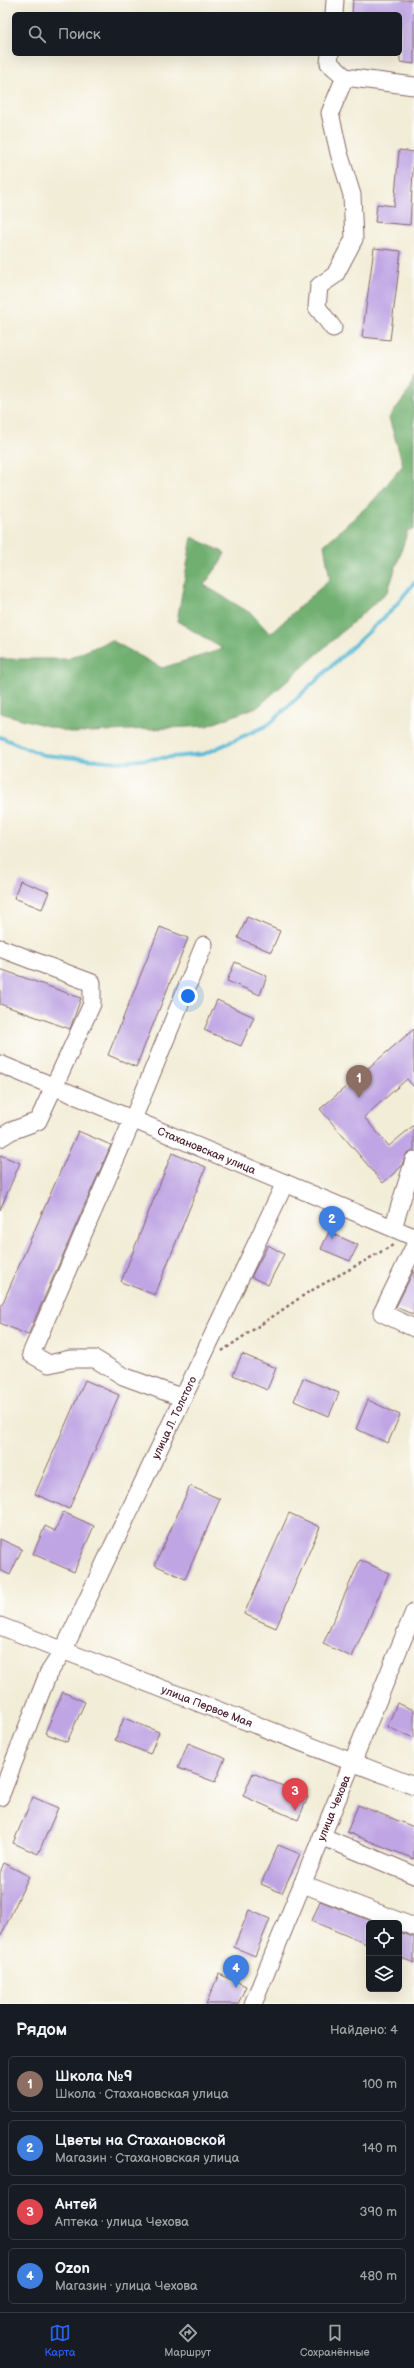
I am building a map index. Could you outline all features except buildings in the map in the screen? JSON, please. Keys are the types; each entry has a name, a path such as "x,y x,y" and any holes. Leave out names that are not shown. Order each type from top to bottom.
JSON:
{"street":[{"path":"334,12 335,0"},
{"path":"330,56 330,63 345,77 414,86"},
{"path":"333,328 316,307 319,286 335,275 354,239 352,195 339,153 330,113 345,77"},
{"path":"183,1398 123,1376 95,1359 70,1359 49,1364 31,1354 134,1119 204,945"},
{"path":"0,948 92,983 92,1004 38,1121 11,1131 0,1138"},
{"name":"Стахановская улица","path":"0,1064 134,1119 285,1184 394,1236 414,1237"},
{"path":"394,1236 414,1160"},
{"name":"улица Л. Толстого","path":"0,1797 48,1674 64,1652 285,1184"},
{"path":"414,1247 382,1313 414,1328"},
{"name":"улица Чехова","path":"253,2004 414,1612"},
{"name":"улица Первое Мая","path":"0,1626 414,1786"},
{"path":"321,1836 414,1875"},
{"path":"303,1884 414,1927"}],"path":[{"path":"218,1354 394,1236"}],"green space":[{"path":"414,378 414,530 408,530 388,591 259,706 207,726 73,733 0,713 0,659 68,659 111,640 162,668 223,649 177,621 192,537 225,553 220,563 204,585 252,614 270,634 330,579 324,545 373,501 403,465 389,418 409,391"}],"waterway":[{"path":"0,737 43,755 119,762 204,754 268,725 392,610 414,583"}],"place":[{"name":"Школа №9","path":"359,1098"},
{"name":"Цветы на Стахановской","path":"332,1239"},
{"name":"Антей","path":"295,1811"},
{"name":"Ozon","path":"236,1988"}]}
